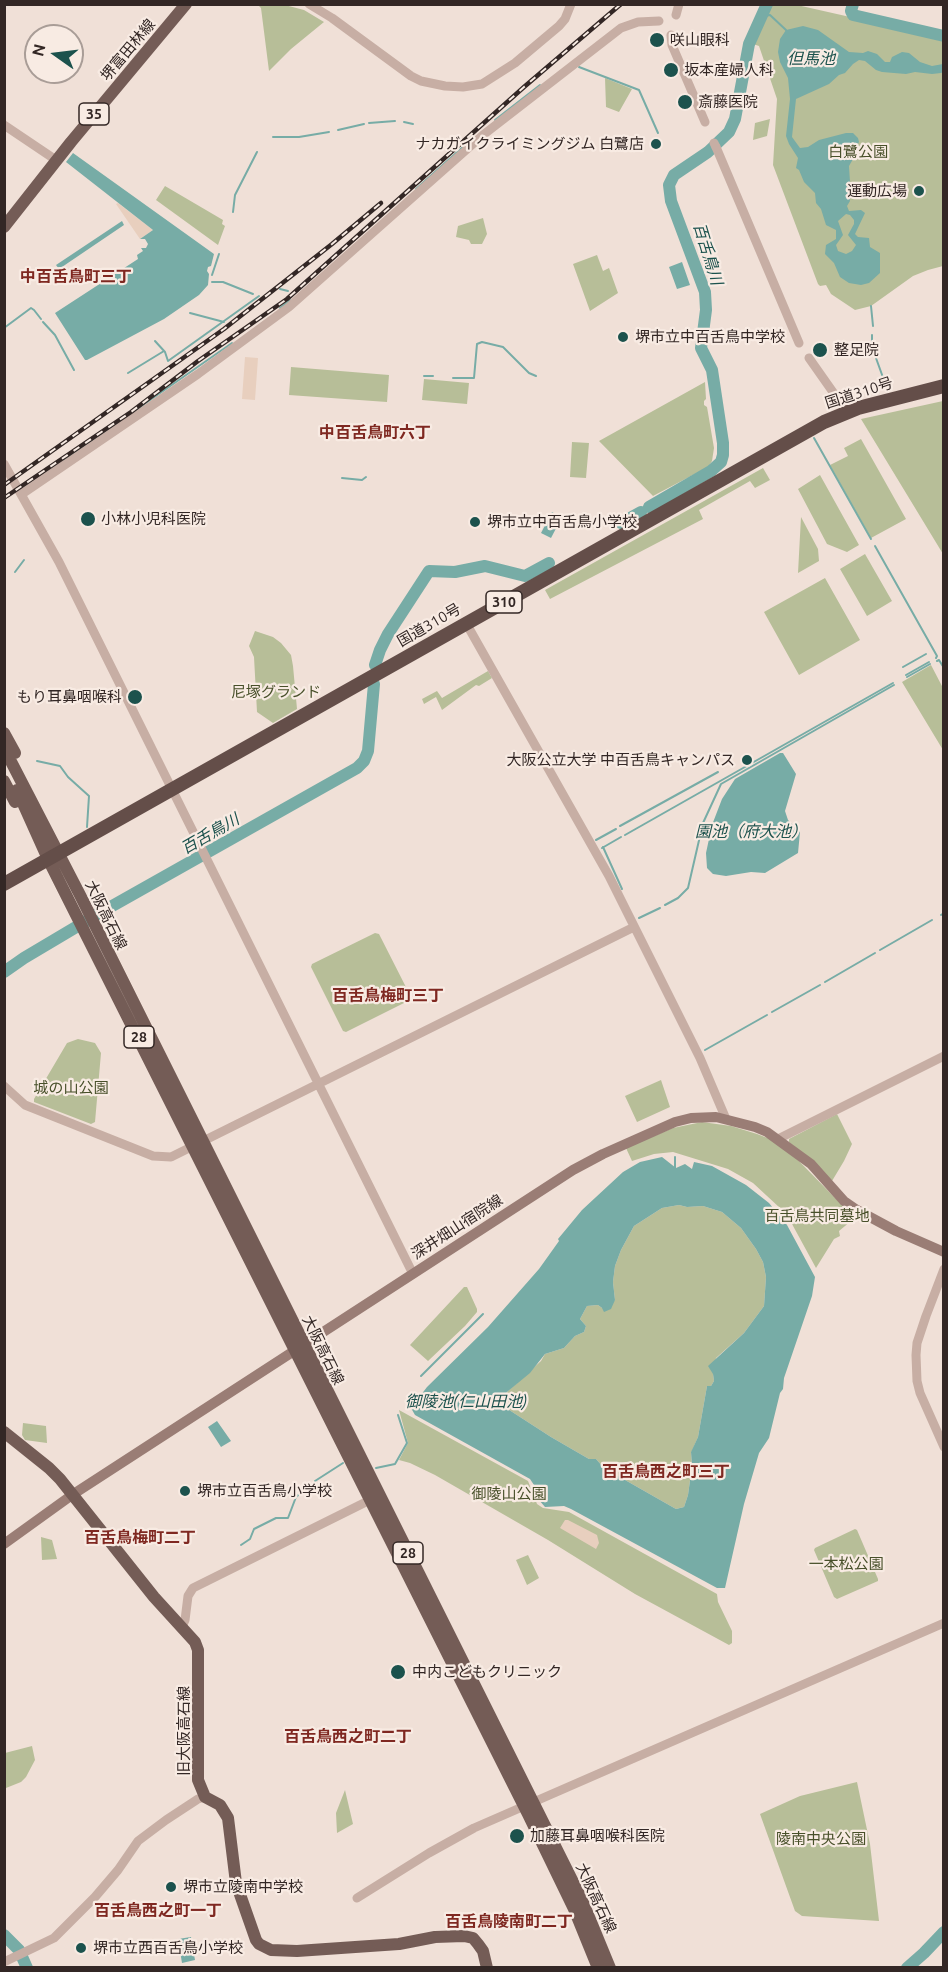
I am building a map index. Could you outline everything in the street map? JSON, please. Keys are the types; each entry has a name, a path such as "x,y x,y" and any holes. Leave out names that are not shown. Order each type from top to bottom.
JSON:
{"highway":[{"name":"国道310号","path":"4,884 785,443 848,412 944,386"}],"main road":[{"name":"堺富田林線","path":"4,227 56,160 186,4"},
{"path":"4,733 54,833 61,840 75,844"},
{"name":"大阪高石線","path":"4,748 53,856 528,1804 598,1968"},
{"name":"大阪高石線","path":"4,765 40,841 53,856"},
{"path":"4,781 40,841"},
{"name":"深井畑山宿院線","path":"4,1544 72,1495 573,1170 675,1122 706,1117 726,1119 755,1127 778,1139 811,1164 844,1201 857,1210 896,1231 944,1252"},
{"name":"大阪高石線","path":"299,1347 370,1500 528,1804 582,1900 610,1968"},
{"name":"旧大阪高石線","path":"4,1432 49,1468 154,1597 195,1642 198,1650 198,1780 205,1797"},
{"path":"205,1797 220,1804 228,1818 236,1883 256,1940 264,1948 277,1951 297,1951 399,1944 435,1937 464,1936 473,1938 478,1944 487,1968"}],"street":[{"path":"309,4 332,18 411,76 421,81 463,87 482,84 514,63 559,26 565,19 571,4"},
{"path":"676,15 680,4"},
{"path":"22,494 198,374 289,307 483,135 621,28 638,22 659,21"},
{"path":"671,35 672,45 705,122"},
{"path":"4,125 56,160"},
{"path":"714,143 799,343"},
{"path":"809,358 848,412"},
{"path":"4,464 59,562 413,1274"},
{"path":"466,623 609,876 700,1058 726,1119"},
{"path":"4,1086 25,1105 153,1156 171,1157 634,927"},
{"path":"778,1139 944,1056"},
{"path":"944,1269 917,1343 916,1355 920,1393 944,1447"},
{"path":"182,1627 188,1596 193,1588 370,1500"},
{"path":"357,1898 474,1828 944,1623"},
{"path":"4,1962 54,1938 107,1883 138,1841 166,1820 198,1799 205,1797"}],"green space":[{"name":"白鷺公園","path":"771,4 797,5 943,38 943,266 913,276 871,306 855,310 831,294 826,285 818,284 773,165 777,99 759,46 753,44"},
{"path":"258,5 285,5 304,10 324,22 269,71 261,8"},
{"path":"605,78 632,89 619,112 606,107"},
{"path":"770,119 767,136 753,140 755,123"},
{"path":"165,186 223,220 222,224 225,226 218,245 156,200"},
{"path":"483,218 487,234 482,244 471,244 469,240 456,237 458,226"},
{"path":"597,255 603,271 609,268 618,293 590,311 573,264"},
{"path":"291,367 389,375 387,402 289,395"},
{"path":"424,379 469,383 467,404 422,400"},
{"path":"705,382 704,405 707,407 714,448 712,461 708,467 653,496 599,441"},
{"path":"944,401 943,554 861,419"},
{"path":"861,439 906,519 871,538 830,465 848,456 844,448"},
{"path":"572,442 589,443 586,478 570,477"},
{"path":"763,468 770,480 755,488 750,481 699,510 703,519 550,599 545,590"},
{"path":"820,475 859,545 847,552 827,544 798,489"},
{"path":"801,517 818,549 819,561 798,573"},
{"path":"865,554 892,601 867,616 840,569"},
{"path":"825,578 860,640 799,675 764,612"},
{"name":"尼塚グランド","path":"255,631 273,637 291,655 297,709 273,723 257,712 254,657 249,646"},
{"path":"931,665 943,688 943,750 902,682"},
{"path":"488,671 492,678 479,686 476,685 442,710 436,697 424,704 422,699 437,691 442,698"},
{"path":"375,933 379,934 411,997 410,1000 346,1032 343,1031 311,967 312,964"},
{"name":"城の山公園","path":"78,1039 95,1043 101,1053 95,1122 91,1124 34,1102 67,1043"},
{"path":"661,1080 670,1107 637,1122 625,1096"},
{"path":"837,1114 852,1144 832,1181 789,1142 789,1139"},
{"name":"百舌鳥共同墓地","path":"702,1122 731,1126 770,1139 794,1156 839,1202 857,1216 839,1231 840,1236 834,1239 816,1268 792,1224 780,1208 753,1183 728,1169 673,1152 654,1154 632,1161 626,1148 673,1128"},
{"path":"679,1205 703,1206 722,1212 741,1228 756,1249 763,1262 766,1277 764,1306 744,1333 716,1358 714,1381 711,1386 707,1386 698,1437 691,1453 692,1466 688,1495 684,1507 676,1509 604,1468 596,1459 589,1459 551,1437 503,1406 503,1399 507,1392 541,1361 545,1354 564,1348 575,1336 584,1332 586,1326 580,1319 587,1306 598,1305 602,1308 615,1300 613,1282 615,1266 634,1226 662,1208"},
{"path":"464,1287 467,1287 477,1312 428,1361 410,1345"},
{"name":"御陵山公園","path":"399,1410 528,1481 537,1504 543,1508 569,1512 717,1594 718,1602 732,1631 732,1643 729,1645 635,1594 548,1540 435,1475 399,1460 408,1443"},
{"path":"23,1423 46,1426 47,1443 25,1440 22,1435"},
{"name":"一本松公園","path":"855,1529 878,1581 837,1599 834,1597 814,1550"},
{"path":"41,1537 52,1540 57,1559 42,1560"},
{"path":"528,1555 539,1578 527,1585 516,1560"},
{"path":"32,1746 35,1760 26,1777 21,1782 6,1788 5,1753"},
{"name":"陵南中央公園","path":"857,1782 870,1844 879,1921 802,1916 795,1911 760,1814 800,1796"},
{"path":"345,1790 353,1824 337,1833 336,1813"}],"shaded area":[{"path":"118,203 153,230 140,239 116,204"},
{"path":"245,357 258,358 255,400 242,399"},
{"path":"565,1520 597,1535 599,1543 596,1549 560,1528"}],"water":[{"name":"但馬池","path":"803,26 818,30 849,52 868,51 877,54 885,62 890,62 892,57 902,52 909,53 920,62 932,66 943,64 941,73 906,74 882,72 865,61 859,60 829,84 796,99 792,137 800,148 846,133 853,133 858,138 859,142 852,154 853,159 849,166 850,201 847,206 849,211 861,210 865,213 855,234 858,237 869,238 870,247 880,253 880,273 869,283 861,285 849,283 840,277 834,263 825,254 826,245 836,239 836,230 826,225 821,209 816,203 815,193 804,182 796,168 798,158 786,136 790,99 788,78 778,52 780,39 786,30","holes":["846,214 850,215 854,224 848,235 856,245 846,254 838,251 836,245 843,235 838,221"]},
{"path":"73,153 214,254 207,271 208,285 199,295 164,319 87,360 55,313 138,259 137,255 143,251 141,248 146,248 148,244 145,239 140,239 153,230 66,162"},
{"path":"122,221 124,225 59,269 56,265"},
{"path":"682,262 690,285 677,289 669,267"},
{"path":"552,512 562,517 551,538 541,533"},
{"name":"園池（府大池）","path":"783,753 796,774 785,811 788,820 800,832 798,853 765,873 751,872 726,876 713,874 707,868 706,853 712,825 722,799 735,779"},
{"name":"御陵池(仁山田池)","path":"662,1157 676,1168 685,1164 692,1169 694,1162 712,1166 746,1185 769,1203 787,1225 815,1277 812,1296 784,1378 769,1438 759,1453 744,1504 725,1588 717,1588 571,1509 564,1506 545,1507 539,1500 530,1479 415,1415 411,1408 427,1387 488,1327 539,1269 559,1241 558,1239 582,1210 623,1172 640,1162","holes":["679,1205 703,1206 722,1212 741,1228 763,1262 766,1277 764,1306 744,1333 708,1366 714,1381 711,1386 707,1386 698,1437 691,1452 692,1466 688,1495 684,1507 676,1509 604,1468 596,1459 589,1459 551,1437 503,1406 503,1399 507,1392 530,1373 545,1354 564,1348 575,1336 584,1332 586,1326 580,1319 587,1306 598,1305 604,1312 611,1309 615,1300 613,1282 615,1266 634,1226 662,1208"]},
{"path":"217,1421 231,1441 221,1447 208,1427"},
{"path":"191,1937 195,1960 182,1963 178,1939"}],"waterway":[{"name":"百舌鳥川","path":"649,507 711,471 721,462 723,455 712,370 701,348 706,310 705,292 671,201 669,185 674,175 708,152 729,132 735,119 749,44 767,4"},
{"name":"百舌鳥川","path":"853,4 851,11 853,15 944,36"},
{"path":"760,17 770,15 786,30"},
{"path":"579,67 639,90 658,133"},
{"path":"495,120 540,85"},
{"path":"369,123 395,121"},
{"path":"404,122 413,124"},
{"path":"338,130 364,124"},
{"path":"273,137 299,137 329,132"},
{"path":"416,189 474,137"},
{"path":"233,212 235,195 257,152"},
{"path":"212,275 219,254"},
{"path":"212,282 223,282 253,294"},
{"path":"280,289 288,291"},
{"path":"155,341 165,352 168,361 259,296"},
{"path":"280,308 290,300"},
{"path":"871,306 873,326"},
{"path":"4,328 31,308 41,319"},
{"path":"190,313 224,322"},
{"path":"43,322 55,335 74,370"},
{"path":"872,335 872,347 885,383"},
{"path":"453,378 474,378 477,344 482,342 503,347 529,373 536,376"},
{"path":"64,460 232,343"},
{"path":"128,373 164,351"},
{"path":"424,376 433,376"},
{"path":"814,438 871,539"},
{"path":"342,478 362,480 366,477"},
{"name":"百舌鳥川","path":"621,523 641,512"},
{"path":"875,546 937,656 936,658"},
{"path":"15,572 24,560"},
{"name":"百舌鳥川","path":"375,665 388,634 429,571 455,572 485,566 525,576 549,563"},
{"path":"903,667 926,654"},
{"path":"937,661 939,660 944,668"},
{"path":"906,675 929,662"},
{"path":"907,677 930,664"},
{"path":"625,835 893,683"},
{"name":"百舌鳥川","path":"4,972 98,914 357,768 364,761 368,751 374,684"},
{"path":"665,905 678,898 688,888 703,823 721,784 894,685"},
{"path":"37,761 60,766 68,777 89,796 87,827"},
{"path":"620,826 718,772"},
{"path":"596,840 616,829"},
{"path":"602,848 621,837"},
{"path":"603,847 622,889"},
{"path":"639,918 660,908"},
{"path":"880,950 932,920"},
{"path":"825,982 875,953"},
{"path":"772,1012 820,985"},
{"path":"705,1050 767,1015"},
{"path":"675,1157 675,1168"},
{"path":"421,1376 483,1314"},
{"path":"376,1468 395,1464 407,1443 398,1415"},
{"path":"315,1481 343,1463"},
{"path":"241,1545 250,1539 254,1529 276,1518 288,1518 296,1497 309,1486"},
{"path":"907,1968 944,1932"},
{"name":"百舌鳥川","path":"4,1935 19,1950 27,1968"}],"railway":[{"path":"4,498 131,412 198,361 287,299 524,87 621,4"},
{"path":"4,485 224,329 381,203"}],"place":[{"name":"咲山眼科","path":"657,40"},
{"name":"坂本産婦人科","path":"671,70"},
{"name":"斎藤医院","path":"685,102"},
{"name":"ナカガイクライミングジム 白鷺店","path":"656,144"},
{"name":"運動広場","path":"919,191"},
{"name":"堺市立中百舌鳥中学校","path":"623,337"},
{"name":"整足院","path":"820,350"},
{"name":"小林小児科医院","path":"88,519"},
{"name":"堺市立中百舌鳥小学校","path":"475,522"},
{"name":"もり耳鼻咽喉科","path":"135,697"},
{"name":"大阪公立大学 中百舌鳥キャンパス","path":"747,760"},
{"name":"堺市立百舌鳥小学校","path":"185,1491"},
{"name":"中内こどもクリニック","path":"398,1672"},
{"name":"加藤耳鼻咽喉科医院","path":"517,1836"},
{"name":"堺市立陵南中学校","path":"171,1887"},
{"name":"堺市立西百舌鳥小学校","path":"81,1948"}],"district":[{"name":"中百舌鳥町三丁","path":"76,277"},
{"name":"中百舌鳥町六丁","path":"375,433"},
{"name":"百舌鳥梅町三丁","path":"388,996"},
{"name":"百舌鳥西之町三丁","path":"666,1472"},
{"name":"百舌鳥梅町二丁","path":"140,1538"},
{"name":"百舌鳥西之町二丁","path":"348,1737"},
{"name":"百舌鳥西之町一丁","path":"158,1911"},
{"name":"百舌鳥陵南町二丁","path":"509,1922"}]}
